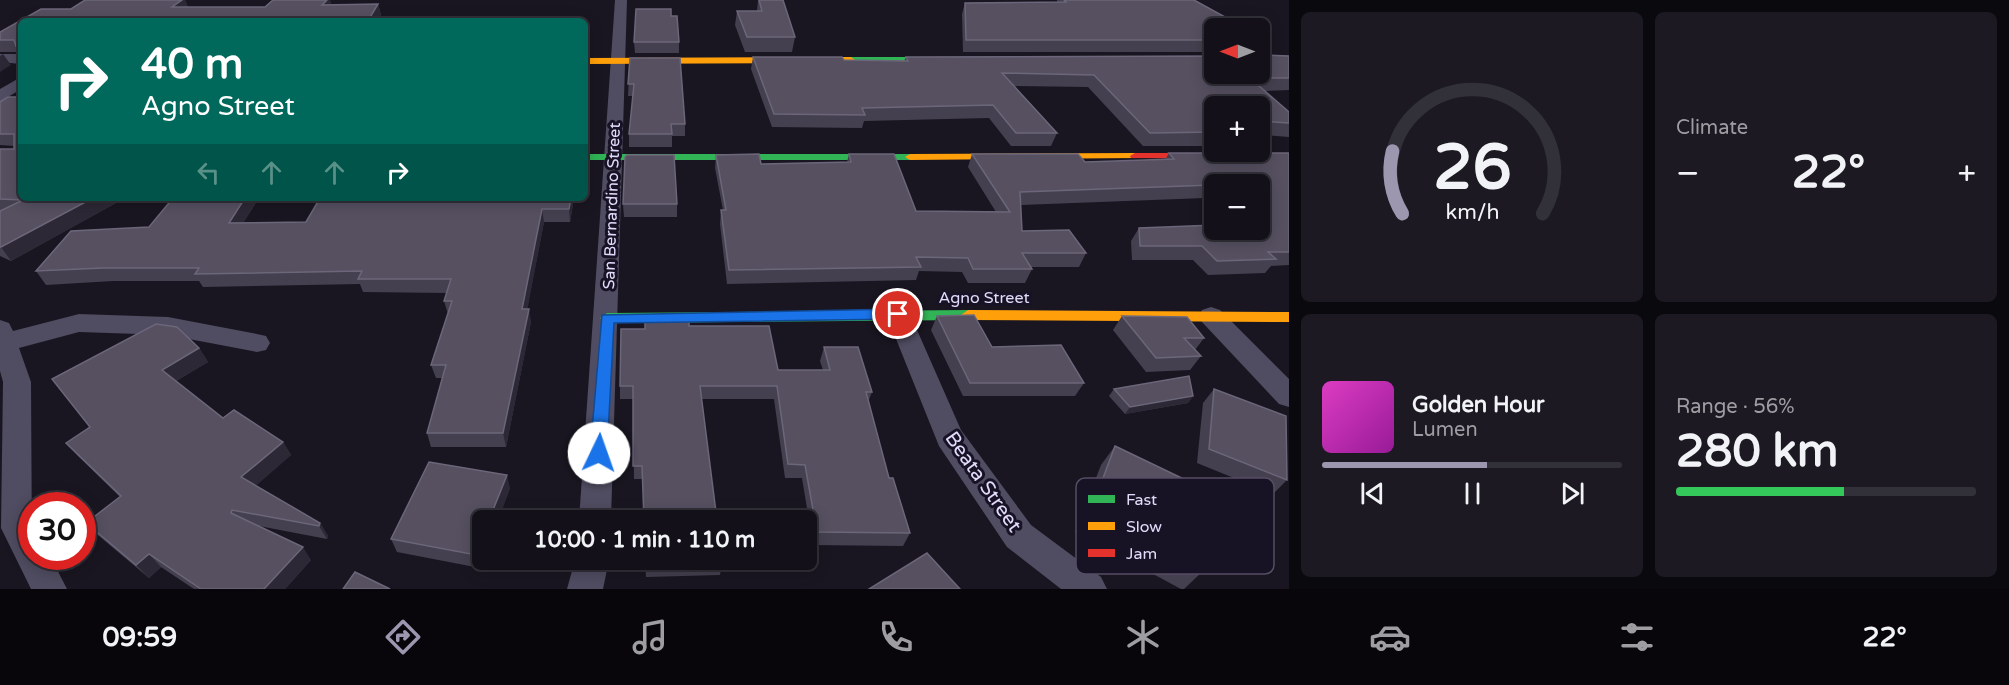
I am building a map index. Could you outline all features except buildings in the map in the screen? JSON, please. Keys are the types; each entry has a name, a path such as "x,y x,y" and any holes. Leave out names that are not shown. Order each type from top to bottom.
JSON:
{"street":[{"name":"San Bernardino Street","path":"596,510 615,157 616,61 621,0"},
{"path":"0,58 18,59"},
{"path":"588,61 968,60"},
{"path":"0,97 18,84"},
{"path":"588,157 1289,156"},
{"name":"Agno Street","path":"607,318 898,314 1289,317"},
{"name":"Beata Street","path":"898,314 949,437 1019,536 1089,589"},
{"path":"1211,316 1289,396"},
{"path":"18,530 17,382 3,336 80,323 168,326 256,343"},
{"path":"39,570 49,589"},
{"path":"585,589 590,570"}],"traffic: fast":[{"path":"851,60 949,60"},
{"path":"588,157 910,157"},
{"path":"607,318 968,315"}],"traffic: slow":[{"path":"588,61 851,60"},
{"path":"910,157 1135,156"},
{"path":"968,315 1289,317"}],"traffic: jam":[{"path":"1135,156 1289,156"}],"route":[{"path":"599,453 607,318 898,314"}]}
